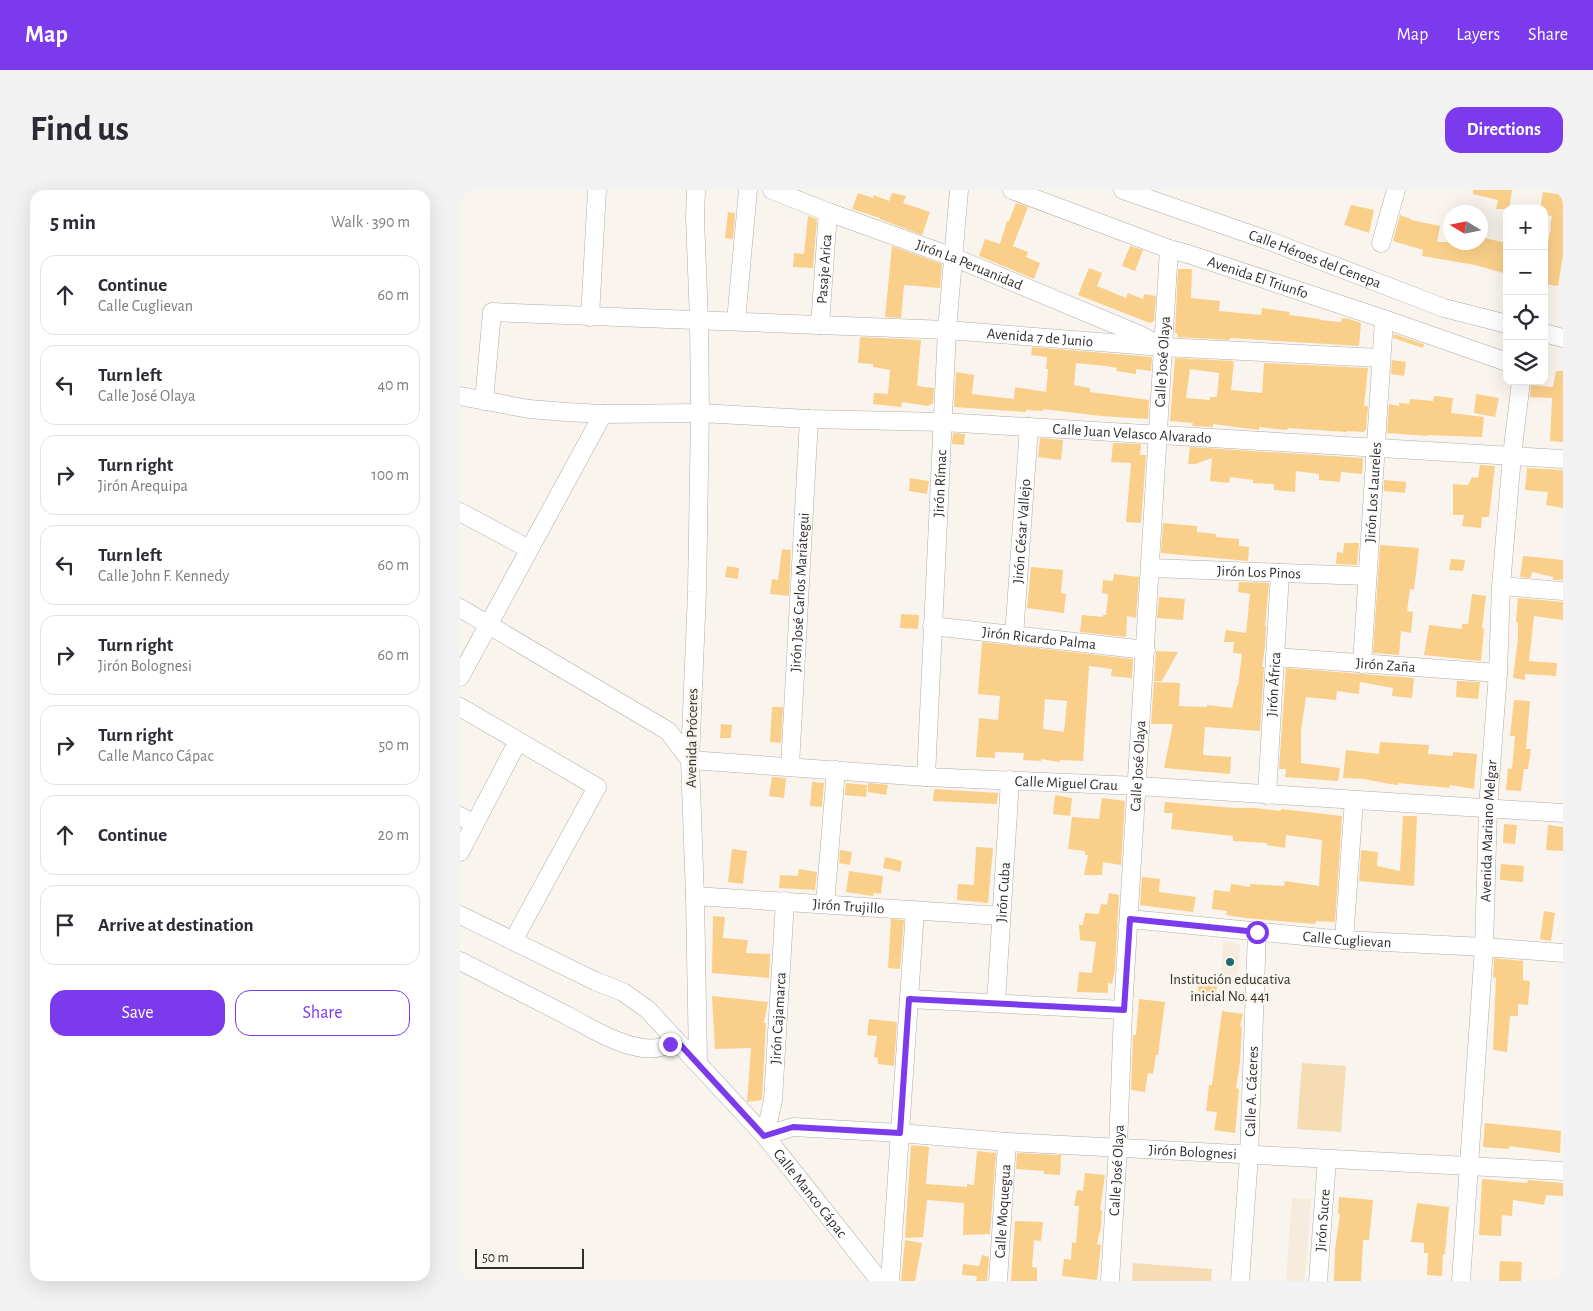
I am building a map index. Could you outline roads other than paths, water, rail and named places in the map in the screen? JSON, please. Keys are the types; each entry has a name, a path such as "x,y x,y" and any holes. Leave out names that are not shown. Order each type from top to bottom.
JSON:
{"street":[{"path":"590,317 597,190"},
{"name":"Avenida Próceres","path":"696,190 694,218 699,322 700,413 697,592 690,760 698,1062"},
{"path":"736,321 748,190"},
{"name":"Jirón La Peruanidad","path":"772,190 953,258 1138,334 1163,348"},
{"name":"Jirón Rímac","path":"926,777 947,330 959,190"},
{"name":"Avenida El Triunfo","path":"1012,190 1169,249 1384,318 1503,361"},
{"name":"Calle Héroes del Cenepa","path":"1123,190 1267,240 1444,308 1503,323"},
{"path":"1381,243 1396,190"},
{"name":"Pasaje Arica","path":"820,325 828,212"},
{"name":"Calle José Olaya","path":"1110,1281 1169,249"},
{"name":"Avenida 7 de Junio","path":"484,401 492,312 699,322 736,321 947,330 1163,348 1380,358"},
{"name":"Jirón Los Laureles","path":"1362,664 1374,447 1384,318"},
{"path":"1548,334 1563,338"},
{"name":"Avenida Mariano Melgar","path":"1462,1281 1484,947 1488,808 1498,673 1501,586 1512,456 1521,385"},
{"name":"Calle Juan Velasco Alvarado","path":"460,396 529,409 602,414 700,413 809,419 943,422 1563,459"},
{"path":"460,677 602,414"},
{"name":"Jirón José Carlos Mariátegui","path":"790,766 809,419"},
{"name":"Jirón César Vallejo","path":"1014,636 1029,427"},
{"path":"460,512 529,549"},
{"name":"Jirón Los Pinos","path":"1151,568 1367,576"},
{"name":"Jirón África","path":"1267,795 1280,573"},
{"path":"1501,586 1563,591"},
{"path":"460,608 668,731 690,760"},
{"name":"Jirón Ricardo Palma","path":"932,626 1146,650"},
{"name":"Jirón Zaña","path":"1275,657 1498,673"},
{"path":"460,707 597,787 513,940"},
{"path":"460,852 467,820 518,741"},
{"name":"Calle Miguel Grau","path":"690,760 926,777 1138,786 1563,813"},
{"path":"826,904 836,770"},
{"name":"Jirón Cuba","path":"996,1003 1010,780"},
{"path":"1344,940 1354,800"},
{"name":"Jirón Trujillo","path":"695,896 1001,916"},
{"name":"Jirón Cajamarca","path":"764,1136 773,1100 785,901"},
{"path":"890,1281 915,910"},
{"name":"Calle Manco Cápac","path":"460,915 595,981 623,992 636,1000 698,1062 764,1136 880,1281"},
{"name":"Calle Cuglievan","path":"1130,919 1344,940 1563,953"},
{"name":"Calle A. Cáceres","path":"1240,1281 1249,1156 1257,932"},
{"path":"460,961 581,1023 627,1044 656,1049 676,1040"},
{"path":"909,999 1124,1010"},
{"name":"Jirón Bolognesi","path":"764,1136 793,1127 1249,1156 1563,1171"},
{"name":"Calle Moquegua","path":"998,1281 1008,1142"},
{"name":"Jirón Sucre","path":"1318,1281 1327,1159"}],"place":[{"name":"Institución educativa inicial No. 441","path":"1230,962"}]}
